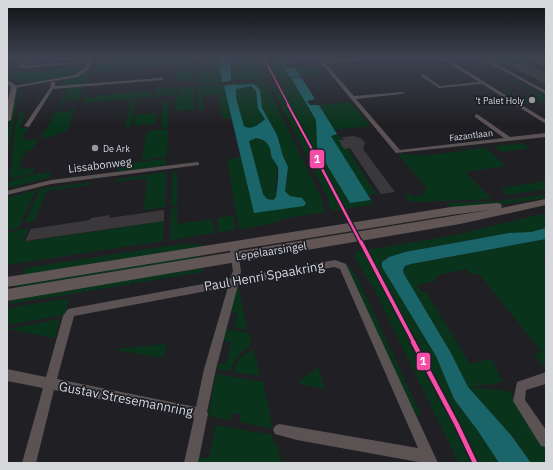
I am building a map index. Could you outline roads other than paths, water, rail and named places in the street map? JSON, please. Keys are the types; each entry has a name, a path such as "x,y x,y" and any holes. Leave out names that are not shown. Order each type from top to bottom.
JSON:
{"street":[{"path":"7,82 14,87 54,80 52,88 27,126"},
{"path":"52,88 151,80"},
{"path":"338,80 353,98 402,93"},
{"path":"429,80 439,87 482,83"},
{"path":"477,80 546,122"},
{"path":"522,80 546,93"},
{"path":"7,120 14,87"},
{"name":"Fazantlaan","path":"353,98 398,152 546,135"},
{"path":"477,116 509,139"},
{"name":"Lissabonweg","path":"7,193 57,181 197,164"},
{"name":"Lepelaarsingel","path":"7,295 460,220 546,202"},
{"name":"Lepelaarsingel","path":"7,282 451,211 534,204"},
{"name":"Gustav Stresemannring","path":"191,463 210,370 237,271 233,245"},
{"name":"Paul Henri Spaakring","path":"29,463 66,323 71,312 335,263 343,267 430,460"},
{"path":"7,375 51,384"},
{"path":"546,378 521,386 519,401 546,441"},
{"name":"Gustav Stresemannring","path":"51,384 202,414"},
{"path":"279,430 311,438 371,446 430,460"}],"water":[{"path":"222,80 231,80 231,81 222,82"},
{"path":"292,80 303,80 315,99 307,101 310,105 319,105 337,134 331,136 371,200 350,203 319,152 317,146 316,120"},
{"path":"235,84 254,84 260,90 262,108 277,135 288,167 285,191 290,196 302,198 306,203 304,206 254,213 224,86","holes":["251,86 256,91 258,109 265,119 250,128 244,126 236,98 236,89","256,138 267,143 270,148 272,158 278,168 276,197 273,200 267,199 263,194 249,141"]},
{"path":"546,228 546,239 411,264 405,266 403,270 451,353 468,387 511,435 531,463 499,463 478,431 454,399 436,356 382,267 382,262 389,257 405,252 509,233 531,232"}],"place":[{"name":"'t Palet Holy","path":"532,100"},
{"name":"De Ark","path":"95,148"}]}
